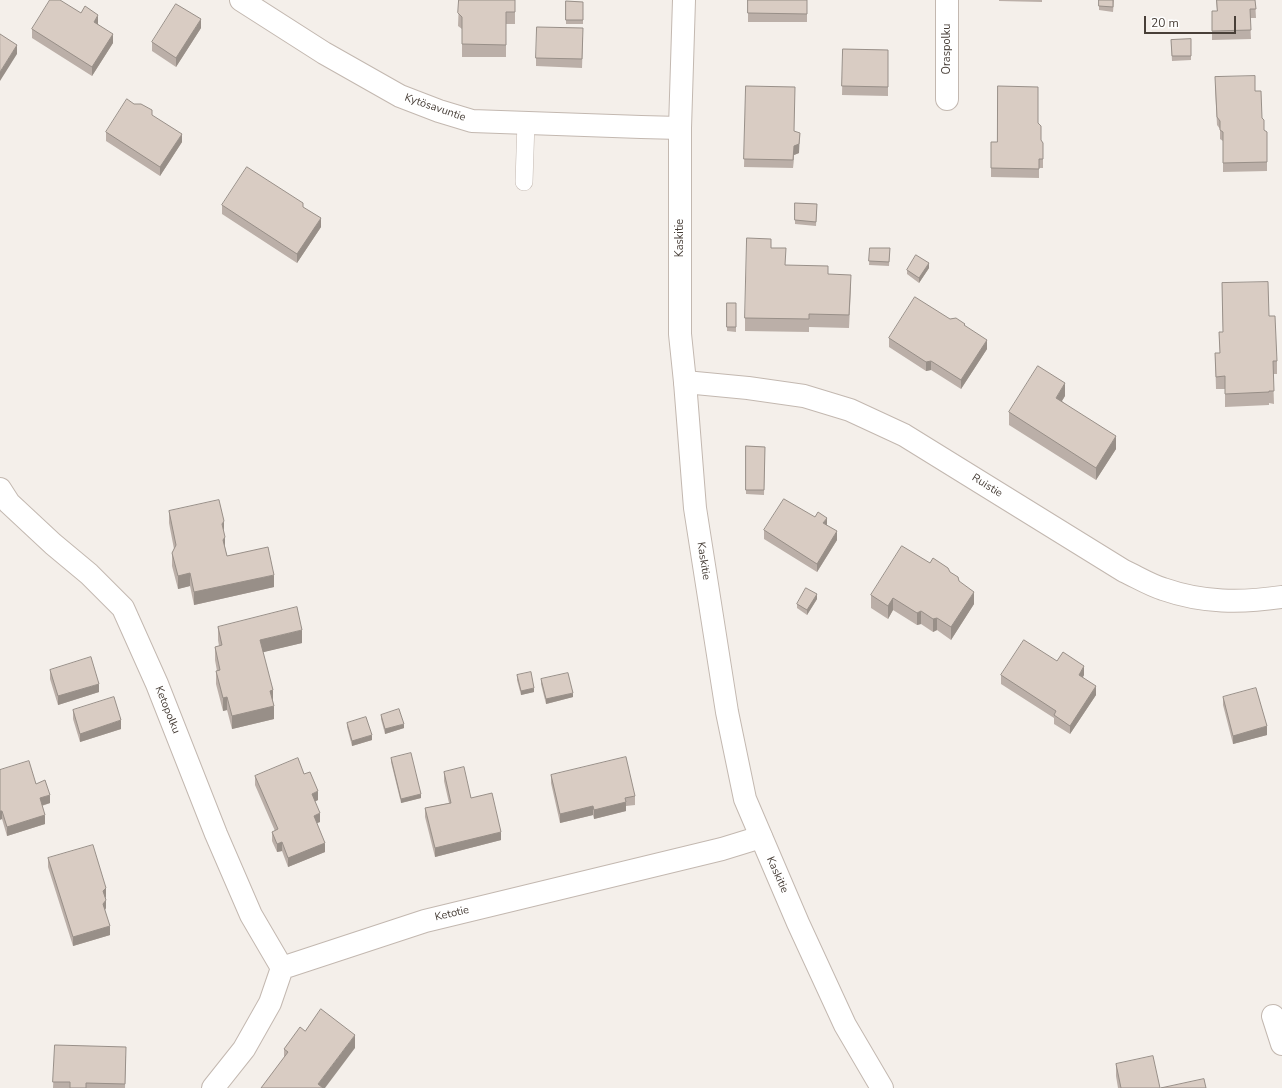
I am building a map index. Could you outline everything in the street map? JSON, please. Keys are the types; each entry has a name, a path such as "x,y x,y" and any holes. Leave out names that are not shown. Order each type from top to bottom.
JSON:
{"street":[{"name":"Kytösavuntie","path":"241,0 324,53 400,96 439,111 472,120 680,128"},
{"name":"Kaskitie","path":"684,0 680,128 680,334 695,508 727,712 744,799 798,923 845,1025 882,1088"},
{"name":"Oraspolku","path":"947,99 948,0"},
{"name":"Ruistie","path":"685,382 748,388 804,396 850,410 904,435 1124,571 1161,589 1185,596 1212,600 1256,601 1282,597"},
{"name":"Ketopolku","path":"0,489 9,503 53,544 89,574 123,608 157,684 213,827 251,915 282,968"},
{"name":"Ketotie","path":"282,968 425,921 715,851 760,837"},
{"path":"213,1088 244,1049 270,1003 282,968"},
{"path":"1273,1016 1282,1044"}],"lane":[{"path":"524,182 526,122"}],"building":[{"path":"50,0 60,0 81,13 85,6 98,15 94,22 113,34 92,67 32,29"},
{"path":"459,0 515,0 515,12 506,12 506,45 462,44 462,17 458,13"},
{"path":"748,0 807,0 807,14 748,13"},
{"path":"1099,0 1113,0 1113,7 1099,6"},
{"path":"1217,0 1255,0 1256,9 1250,9 1251,30 1212,31 1212,11 1217,11"},
{"path":"566,1 583,2 583,20 566,20"},
{"path":"176,4 201,19 176,58 152,42"},
{"path":"537,27 583,28 582,59 536,58"},
{"path":"0,34 17,45 0,72"},
{"path":"1191,39 1191,56 1172,56 1171,40"},
{"path":"843,49 888,50 888,87 842,86"},
{"path":"1255,76 1255,91 1261,91 1262,118 1264,120 1264,130 1267,132 1267,162 1223,163 1223,132 1220,130 1220,121 1217,117 1215,77"},
{"path":"746,86 795,87 794,131 800,133 799,144 794,146 793,160 744,159"},
{"path":"998,86 1038,87 1038,123 1041,126 1041,140 1043,143 1043,159 1039,159 1039,169 991,168 991,142 997,142"},
{"path":"127,99 134,104 141,104 152,110 152,115 182,134 160,167 106,132"},
{"path":"247,167 303,203 303,207 321,218 297,254 222,205"},
{"path":"795,203 817,204 816,222 795,220"},
{"path":"747,238 771,239 771,248 786,248 785,265 828,266 828,274 851,275 849,315 809,314 809,319 745,318"},
{"path":"870,248 890,248 889,262 869,261"},
{"path":"916,255 929,263 919,278 907,270"},
{"path":"1268,282 1269,316 1275,316 1277,361 1273,361 1274,391 1225,394 1225,376 1216,377 1215,353 1220,353 1219,332 1223,332 1222,283"},
{"path":"915,297 950,319 956,318 987,340 961,380 931,361 926,362 889,338"},
{"path":"727,303 736,303 736,327 727,327"},
{"path":"1038,366 1065,383 1056,398 1116,436 1096,468 1009,412"},
{"path":"746,446 765,447 764,490 746,490"},
{"path":"784,499 815,517 818,512 827,518 823,523 837,531 817,564 764,530"},
{"path":"219,500 224,521 222,524 225,537 223,540 227,556 268,547 274,575 194,592 190,573 178,576 172,553 176,545 169,511"},
{"path":"902,546 930,563 933,558 948,568 950,572 958,577 959,581 974,592 951,627 937,618 933,619 921,611 917,613 893,598 888,606 871,595"},
{"path":"806,588 817,594 807,610 797,604"},
{"path":"297,607 302,630 260,640 273,690 270,691 274,706 232,716 227,697 223,698 216,671 220,670 215,647 222,645 218,627"},
{"path":"1024,640 1057,661 1063,652 1084,666 1079,675 1096,686 1070,726 1054,715 1056,711 1001,675"},
{"path":"91,657 99,684 58,696 50,670"},
{"path":"531,672 534,688 521,691 517,675"},
{"path":"568,673 573,693 546,699 541,679"},
{"path":"1256,688 1267,726 1233,736 1223,697"},
{"path":"114,697 121,720 80,734 73,710"},
{"path":"399,709 404,724 385,729 381,715"},
{"path":"366,717 372,735 352,741 347,723"},
{"path":"411,753 421,794 401,799 391,758"},
{"path":"626,757 635,796 625,798 626,802 594,810 593,806 560,814 551,775"},
{"path":"298,758 304,774 310,772 318,791 312,794 320,813 314,816 325,843 288,858 282,842 277,844 272,832 278,829 255,776"},
{"path":"29,761 36,784 45,780 50,795 40,798 45,815 7,827 2,811 0,811 0,770"},
{"path":"464,767 471,798 492,793 501,832 435,848 425,808 451,803 444,772"},
{"path":"93,845 106,888 103,891 106,900 103,904 110,926 73,937 48,858"},
{"path":"321,1009 355,1035 318,1084 323,1088 261,1088 288,1052 284,1049 300,1027 305,1031"},
{"path":"55,1045 126,1047 125,1084 86,1083 86,1088 70,1088 70,1082 53,1082"},
{"path":"1153,1056 1160,1088 1121,1088 1116,1064"},
{"path":"1204,1079 1206,1088 1161,1088"}]}
